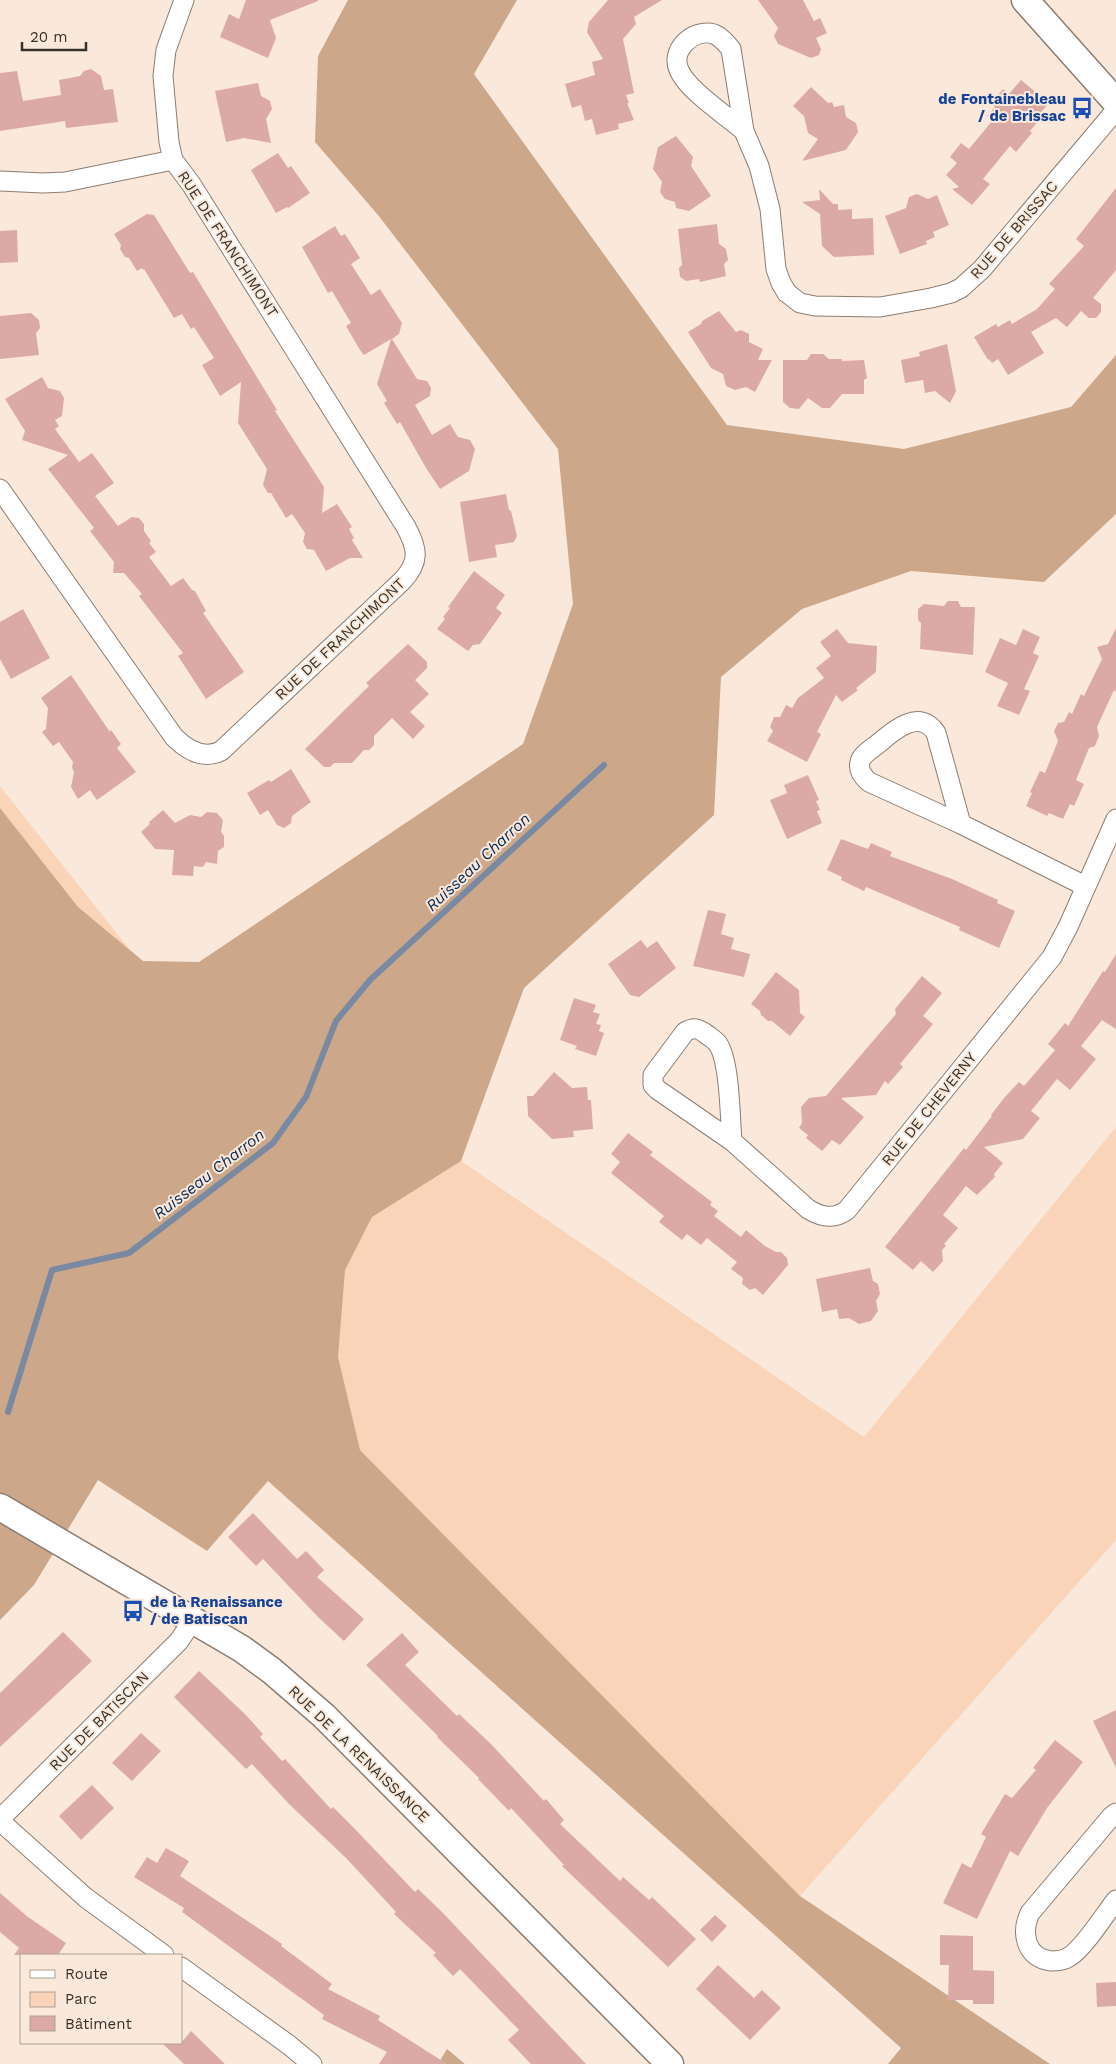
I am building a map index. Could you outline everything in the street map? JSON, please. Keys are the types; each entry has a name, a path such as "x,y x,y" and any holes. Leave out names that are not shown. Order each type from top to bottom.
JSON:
{"street":[{"name":"RUE DE FRANCHIMONT","path":"0,489 174,737 183,746 204,755 213,755 221,751 402,581 414,566 416,556 414,545 406,527 191,184 173,160 166,120 163,64 170,36 184,0"},
{"path":"1026,0 1116,102"},
{"name":"RUE DE BRISSAC","path":"744,131 685,81 678,69 678,58 681,46 688,38 701,34 714,34 724,40 731,49 744,131 759,166 770,208 776,269 787,293 800,303 816,306 880,306 938,296 961,288 982,269 1116,110"},
{"name":"RUE DE FRANCHIMONT","path":"0,181 64,182 173,160"},
{"path":"961,824 936,733 928,725 915,721 901,726 863,756 860,764 864,778 1085,886"},
{"name":"RUE DE CHEVERNY","path":"732,1141 725,1066 721,1051 715,1040 698,1029 690,1029 685,1032 653,1075 653,1085 732,1141 808,1209 825,1217 842,1214 853,1204 1052,956 1068,927 1116,819"},
{"name":"RUE DE LA RENAISSANCE","path":"0,1507 258,1660 324,1716 670,2064"},
{"name":"RUE DE BATISCAN","path":"0,1820 179,1641 193,1620"},
{"path":"1116,1813 1030,1913 1025,1931 1029,1948 1033,1953 1047,1960 1059,1961 1067,1959 1078,1949 1116,1900"},
{"path":"0,1820 86,1898 163,1954"},
{"path":"182,1968 289,2045 312,2064"},
{"path":"289,2045 293,2064"}],"green space":[{"path":"0,786 130,950 143,961 461,1161 864,1437 1116,1127 1116,1540 800,1896 360,1450 0,1075"}],"shaded area":[{"path":"348,0 517,0 474,74 727,425 904,449 1071,407 1116,355 1116,514 1044,582 911,571 802,609 721,677 714,815 524,988 461,1161 372,1217 345,1270 338,1357 360,1450 800,1896 1050,2064 888,2064 901,2048 268,1481 207,1551 98,1480 34,1585 0,1620 0,808 78,907 143,961 199,962 523,744 573,604 558,449 378,215 315,142 318,56"},
{"path":"447,2049 465,2064 438,2064"}],"building":[{"path":"246,0 318,1 270,20 276,38 268,58 220,37 229,14 239,19"},
{"path":"608,0 662,0 634,17 636,24 623,39 634,93 626,95 629,103 627,103 634,120 618,124 619,129 596,135 592,119 585,121 581,105 572,108 565,84 595,75 592,62 603,59 587,32 589,22"},
{"path":"758,0 803,0 814,21 820,18 827,33 816,38 821,49 819,55 811,58 778,44 774,36 778,28"},
{"path":"91,69 101,76 104,90 113,89 118,122 66,128 65,121 0,131 0,73 17,71 23,101 61,95 59,80 80,76 84,71"},
{"path":"1021,80 1049,103 1037,117 1040,119 1030,131 1032,133 1016,152 1010,146 983,179 990,184 972,205 952,189 959,187 946,175 957,163 950,157 961,143 969,149 992,121 987,116 995,107 991,103 1003,89 1009,94"},
{"path":"258,83 261,96 270,101 272,109 266,119 271,143 244,138 226,142 215,91"},
{"path":"811,87 828,103 832,102 834,107 844,105 846,117 856,123 858,132 846,150 802,161 818,139 808,133 804,116 793,106"},
{"path":"676,136 693,157 691,166 711,196 689,211 676,208 675,202 665,199 660,192 662,182 653,169 658,147"},
{"path":"278,153 288,168 291,166 310,193 288,208 276,213 251,170"},
{"path":"1116,188 1116,270 1093,298 1101,304 1101,312 1096,318 1089,318 1081,311 1067,327 1056,318 1031,332 1044,353 1008,375 998,359 992,363 988,360 974,337 996,324 998,327 1010,320 1012,324 1037,309 1055,289 1049,284 1084,246 1076,239"},
{"path":"819,189 833,204 838,204 838,210 852,209 852,219 873,218 874,255 834,257 822,246 820,214 802,202 820,200"},
{"path":"917,194 928,199 937,195 949,225 933,232 935,237 926,241 927,244 900,254 885,216 906,208 909,197"},
{"path":"147,214 154,215 190,273 193,272 277,410 275,411 324,487 322,513 337,504 352,527 349,529 354,538 352,540 363,558 350,558 326,571 314,550 307,549 303,542 305,533 292,514 286,518 271,493 268,493 263,485 267,469 238,423 241,382 220,396 202,365 214,358 194,327 191,329 182,314 174,318 144,269 142,268 137,271 129,258 125,257 120,249 121,245 114,234"},
{"path":"717,224 719,244 726,249 728,260 724,264 726,276 700,282 699,279 686,281 680,277 679,268 682,265 678,229"},
{"path":"335,226 341,236 345,234 360,258 351,264 371,295 380,289 402,323 399,334 392,339 417,379 427,381 431,388 430,396 415,405 432,435 450,424 458,437 470,440 475,449 469,471 440,489 400,422 397,424 384,403 387,401 377,384 391,339 364,355 346,326 351,323 332,291 328,293 302,247"},
{"path":"17,230 18,262 0,263 0,231"},
{"path":"719,311 736,332 741,330 749,334 749,342 763,349 758,360 772,360 755,392 746,387 735,390 726,386 723,374 711,368 688,332"},
{"path":"31,313 39,320 40,328 36,333 39,355 0,359 0,316"},
{"path":"947,344 956,391 950,403 935,391 925,393 923,380 905,383 901,360 920,356 919,352"},
{"path":"811,354 823,354 829,359 842,359 842,361 864,360 867,378 864,380 864,394 842,394 830,408 822,408 808,398 799,409 790,408 783,402 783,360 807,360"},
{"path":"42,377 48,388 60,391 64,398 62,416 55,420 59,426 55,429 79,462 92,453 114,483 95,496 118,526 132,517 139,518 144,524 144,531 151,541 149,543 156,552 149,557 171,586 183,578 192,590 195,591 206,611 203,613 244,672 206,699 178,656 183,653 139,596 142,594 124,573 113,573 114,562 90,531 94,528 48,469 68,455 22,440 25,431 5,399"},
{"path":"506,494 517,536 514,542 495,545 497,557 469,562 460,502"},
{"path":"474,571 505,595 496,608 502,613 480,644 473,645 468,651 437,629 445,619 443,617 450,608 448,607"},
{"path":"948,601 958,601 961,607 975,607 973,655 920,649 921,623 918,620 918,609 924,604 944,606"},
{"path":"23,609 50,658 11,679 0,659 0,622"},
{"path":"1116,628 1116,692 1114,690 1097,727 1099,736 1095,746 1089,748 1076,780 1084,784 1074,806 1070,804 1063,819 1049,813 1047,816 1026,806 1032,793 1030,792 1040,771 1045,773 1058,741 1054,731 1058,723 1064,722 1069,712 1072,714 1081,694 1084,696 1102,659 1097,647 1108,644"},
{"path":"837,629 848,643 877,646 876,672 856,688 858,690 842,702 836,695 817,732 821,734 807,762 767,741 773,731 770,727 774,717 780,717 786,705 792,708 798,698 824,678 816,668 831,656 820,642"},
{"path":"1023,629 1040,637 1033,653 1039,656 1024,689 1030,691 1019,715 997,706 1008,683 985,672 1000,638 1016,645"},
{"path":"408,644 427,662 427,668 415,680 429,694 410,712 425,726 413,739 392,718 374,736 374,745 369,750 364,750 352,763 334,763 330,767 324,767 305,749 369,686 366,683"},
{"path":"71,675 110,732 111,730 121,744 117,748 136,772 97,800 90,790 78,799 71,787 74,772 72,768 73,762 59,742 53,746 42,732 46,729 48,708 41,698"},
{"path":"291,769 311,802 292,816 291,823 284,828 277,825 268,810 260,815 247,793 269,780 271,782"},
{"path":"808,775 819,800 816,801 820,810 817,811 822,823 787,839 770,800 787,793 784,785"},
{"path":"163,810 175,823 190,815 201,817 207,812 217,813 223,820 221,832 224,836 224,847 218,851 217,864 206,862 203,867 194,866 193,876 172,875 174,850 155,849 141,832"},
{"path":"841,839 868,849 871,843 892,852 890,856 952,879 998,900 997,903 1015,911 999,948 959,930 960,927 866,887 864,891 841,880 842,877 827,870"},
{"path":"708,910 726,914 721,934 734,938 731,949 750,954 744,977 693,966"},
{"path":"641,940 647,948 657,941 676,968 639,997 630,995 608,964"},
{"path":"1116,954 1116,1029 1102,1020 1081,1046 1096,1059 1070,1090 1057,1079 1031,1111 1040,1118 1023,1139 984,1147 1003,1163 994,1174 995,1177 977,1195 966,1186 943,1215 958,1228 944,1244 946,1246 942,1250 943,1261 933,1272 921,1261 913,1270 885,1247 964,1148 966,1150 1004,1098 1019,1082 1024,1086 1055,1050 1048,1044 1065,1023 1068,1026"},
{"path":"776,972 799,990 800,1013 805,1017 790,1036 772,1021 768,1021 751,1004"},
{"path":"922,976 942,993 923,1016 933,1024 900,1064 903,1067 888,1084 885,1081 876,1095 841,1098 864,1117 840,1145 832,1140 822,1151 806,1138 808,1135 799,1128 802,1123 801,1107 809,1098 826,1096 896,1014 895,1009"},
{"path":"574,998 596,1005 593,1012 600,1014 596,1024 601,1025 599,1031 604,1033 596,1056 575,1049 577,1046 560,1040"},
{"path":"554,1072 572,1088 587,1087 588,1100 591,1100 593,1129 573,1131 574,1137 552,1139 528,1116 527,1096 533,1096"},
{"path":"628,1133 653,1152 650,1155 712,1202 710,1205 718,1211 714,1216 741,1237 746,1230 765,1246 776,1252 781,1252 787,1258 788,1265 763,1295 755,1288 750,1290 742,1284 743,1278 731,1269 737,1262 707,1238 701,1245 687,1234 682,1240 659,1222 664,1216 611,1173 620,1162 611,1154"},
{"path":"870,1268 873,1281 878,1284 880,1294 876,1301 878,1311 871,1321 859,1324 849,1318 839,1319 837,1309 822,1312 816,1279"},
{"path":"253,1513 297,1559 306,1551 324,1570 317,1577 364,1619 344,1641 319,1618 263,1559 256,1566 228,1537"},
{"path":"63,1632 92,1661 0,1747 0,1693"},
{"path":"402,1633 419,1652 405,1665 457,1716 459,1714 491,1744 544,1801 546,1799 564,1820 560,1824 620,1881 623,1877 649,1900 652,1897 696,1939 668,1967 562,1866 564,1865 511,1808 509,1811 438,1736 366,1665"},
{"path":"199,1671 245,1714 263,1734 260,1737 282,1761 285,1759 331,1809 333,1807 415,1892 418,1889 442,1912 586,2064 531,2064 508,2040 519,2030 460,1969 453,1976 433,1955 436,1953 394,1914 396,1912 347,1859 289,1804 252,1764 246,1769 174,1697"},
{"path":"1116,1710 1116,1768 1093,1721"},
{"path":"141,1733 161,1751 132,1781 112,1763"},
{"path":"1055,1740 1083,1762 1047,1808 1018,1856 1010,1851 977,1919 943,1903 962,1863 971,1868 986,1837 981,1834 1005,1794 1012,1798 1036,1770 1033,1768"},
{"path":"92,1785 114,1808 81,1840 59,1816"},
{"path":"166,1848 189,1861 180,1876 282,1944 281,1946 332,1984 328,1989 380,2016 378,2020 447,2064 379,2064 387,2052 322,2019 324,2015 182,1912 184,1908 134,1877 147,1857 157,1863"},
{"path":"0,1893 28,1917 66,1943 59,1954 14,1955 19,1948 0,1932"},
{"path":"715,1915 727,1926 712,1942 700,1930"},
{"path":"940,1935 973,1936 973,1970 994,1971 994,2004 973,2004 973,2000 948,2000 949,1965 940,1965"},
{"path":"718,1965 754,1998 762,1990 781,2008 750,2040 696,1989"},
{"path":"1116,1982 1116,2006 1097,2007 1096,1983"},
{"path":"191,2031 225,2064 184,2064 163,2044 182,2044"}],"waterway":[{"name":"Ruisseau Charron","path":"8,1412 52,1270 129,1253 273,1143 306,1097 336,1021 370,980 604,765"}],"place":[{"name":"de Fontainebleau / de Brissac","path":"1082,108"},
{"name":"de la Renaissance / de Batiscan","path":"133,1611"}]}
